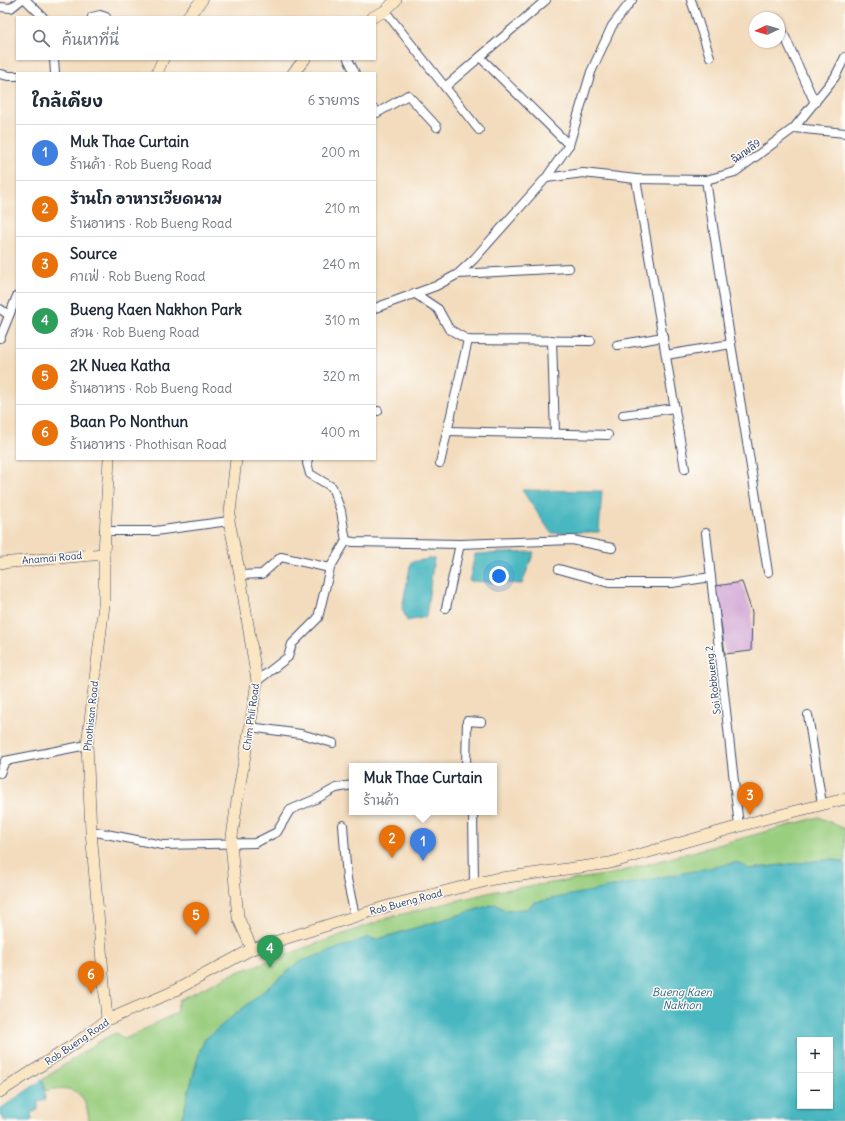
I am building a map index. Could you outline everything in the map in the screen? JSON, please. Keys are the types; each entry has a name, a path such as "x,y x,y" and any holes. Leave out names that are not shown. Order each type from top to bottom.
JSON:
{"street":[{"path":"0,7 11,8 21,0"},
{"path":"26,0 42,16"},
{"path":"189,16 202,0"},
{"path":"375,16 385,11 396,0"},
{"path":"445,87 546,0"},
{"path":"376,308 436,286 458,274 474,259 546,178 569,145 591,72 612,26 632,0"},
{"path":"691,0 710,56"},
{"path":"385,11 479,130"},
{"path":"785,37 815,103"},
{"path":"480,57 569,145"},
{"name":"ฉิมพลี9","path":"546,178 583,173 636,179 706,180 735,172 794,128 835,77 845,57"},
{"path":"54,60 55,72"},
{"path":"157,72 163,60"},
{"path":"294,72 304,60"},
{"path":"348,60 354,72"},
{"path":"0,74 16,76"},
{"path":"376,112 377,113 408,95 437,127"},
{"path":"794,128 845,133"},
{"path":"636,179 685,469"},
{"path":"706,180 768,572"},
{"path":"458,274 569,268"},
{"path":"414,293 438,309 449,329 468,340 591,341"},
{"path":"0,338 16,298"},
{"path":"0,309 9,315"},
{"path":"617,345 663,338"},
{"path":"440,463 468,340"},
{"path":"552,340 555,434"},
{"path":"666,355 731,344"},
{"path":"623,415 675,408"},
{"path":"448,431 608,435"},
{"name":"Phothisan Road","path":"107,1020 91,831 87,745 104,605 104,531 109,460"},
{"name":"Chim Phli Road","path":"236,460 229,521 240,575 257,681 231,844 238,917 252,949"},
{"path":"257,681 288,657 292,644 318,618 330,568 346,541 341,511 332,487 310,474 307,463 308,460"},
{"path":"104,531 156,531 229,521"},
{"name":"Soi Robbueng 2","path":"706,533 739,826"},
{"path":"346,541 460,544 572,540 612,548"},
{"path":"446,608 460,544"},
{"name":"Anamai Road","path":"0,563 104,554"},
{"path":"240,575 262,574 281,557 330,568"},
{"path":"559,569 609,583 672,583 711,577"},
{"path":"808,715 822,804"},
{"path":"466,763 467,721 481,722"},
{"path":"250,727 301,734 333,743"},
{"path":"0,773 3,760 87,745"},
{"path":"91,831 162,845 255,843 277,832 290,810 318,798 336,788 349,786"},
{"name":"Rob Bueng Road","path":"0,1092 76,1043 107,1020 170,993 252,949 388,906 474,884 494,879 610,863 739,826 845,799"},
{"path":"473,815 474,884"},
{"path":"343,825 347,879 355,916"}],"green space":[{"path":"819,817 845,829 845,863 833,859 749,869 535,902 527,909 505,910 495,904 375,940 369,937 205,1039 200,1050 181,1121 89,1121 85,1103 81,1096 76,1092 63,1089 44,1091 44,1084 42,1080 103,1039 116,1033 125,1039 176,1013 179,1000 232,974 391,917 496,891 612,874"}],"water":[{"path":"522,490 602,491 599,532 551,533"},
{"path":"534,552 522,584 469,581 475,554"},
{"path":"434,558 426,617 407,621 402,608 411,562"},
{"name":"Bueng Kaen Nakhon","path":"833,859 845,863 845,1121 181,1121 200,1050 205,1039 299,962 369,937 375,940 495,904 505,910 527,909 535,902 739,862 749,869"},
{"path":"42,1080 44,1084 45,1100 38,1102 38,1110 31,1113 32,1120 5,1121 0,1116 0,1109"}],"building":[{"path":"742,582 752,612 751,651 725,654 716,586"}],"place":[{"name":"Source","path":"750,815"},
{"name":"ร้านโก อาหารเวียดนาม","path":"392,858"},
{"name":"Muk Thae Curtain","path":"423,861"},
{"name":"2K Nuea Katha","path":"196,935"},
{"name":"Bueng Kaen Nakhon Park","path":"270,968"},
{"name":"Baan Po Nonthun","path":"91,994"}]}
